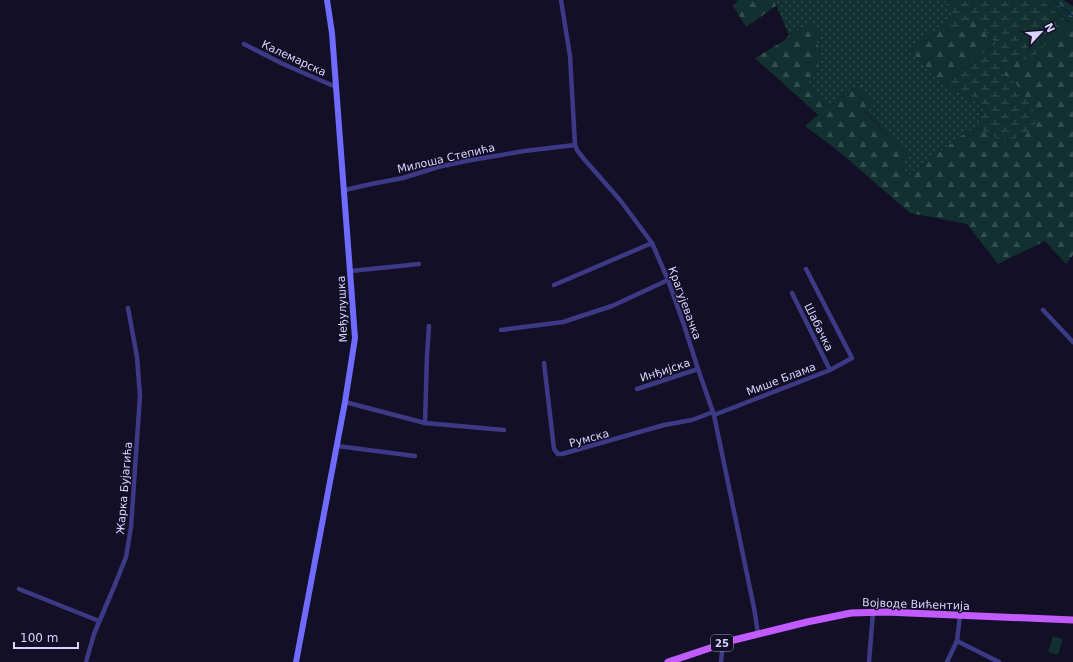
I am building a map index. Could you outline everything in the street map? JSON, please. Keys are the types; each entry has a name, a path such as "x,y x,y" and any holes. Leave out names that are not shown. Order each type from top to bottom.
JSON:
{"main road":[{"name":"Војводе Вићентија","path":"668,662 723,643 845,614 873,612 1073,620"}],"street":[{"name":"Међулушка","path":"296,662 337,446 355,338 345,190 332,34 327,0"},
{"name":"Крагујевачка","path":"561,0 570,56 575,144 580,154 620,200 652,243 668,280 714,413 753,601 758,634"},
{"name":"Калемарска","path":"244,44 283,64 336,87"},
{"name":"Милоша Степића","path":"345,190 403,178 438,167 466,161 575,144"},
{"path":"554,285 652,243"},
{"path":"351,271 420,264"},
{"name":"Мише Блама","path":"714,413 830,370 852,358 806,269"},
{"path":"502,330 562,322 612,306 668,280"},
{"name":"Шабачка","path":"792,292 830,370"},
{"name":"Жарка Бујагића","path":"86,662 94,634 126,557 131,527 140,396 137,357 128,308"},
{"path":"1043,310 1073,342"},
{"path":"425,423 429,326"},
{"name":"Румска","path":"544,363 554,449 558,454 613,441 664,425 692,420 714,413"},
{"name":"Инђијска","path":"637,389 698,369"},
{"path":"345,402 425,423 504,430"},
{"path":"337,446 415,456"},
{"path":"19,589 99,621"},
{"path":"870,662 873,612"},
{"path":"947,662 957,641 960,616"},
{"path":"957,641 999,662"},
{"path":"721,662 723,643"}],"green space":[{"path":"738,0 774,0 776,6 746,27 733,6"},
{"path":"774,0 942,0 954,15 943,25 908,50 945,86 985,106 977,127 961,136 908,176 901,162 907,154 865,111 860,83 828,107 808,83 819,63 820,49 809,24 789,35"},
{"path":"942,0 1042,0 1069,23 1029,60 1013,56 999,70 1017,85 1035,113 1035,129 1004,143 977,127 985,106 945,86 996,43 972,18 950,32 943,25 954,15"},
{"path":"1042,0 1063,0 1073,6 1073,255 1066,264 1045,241 998,264 967,224 910,213 837,150 805,126 818,115 755,58 785,40 789,35 809,24 822,32 817,42 820,58 808,83 828,107 860,83 875,105 865,112 907,154 901,162 908,176 961,136 977,127 1004,143 1017,85 999,70 1013,56 1069,22"},
{"path":"972,18 996,43 945,86 908,50 943,25 950,32"},
{"path":"1053,636 1063,639 1058,655 1048,652"}],"waterway":[{"path":"1053,0 1073,16"}]}
